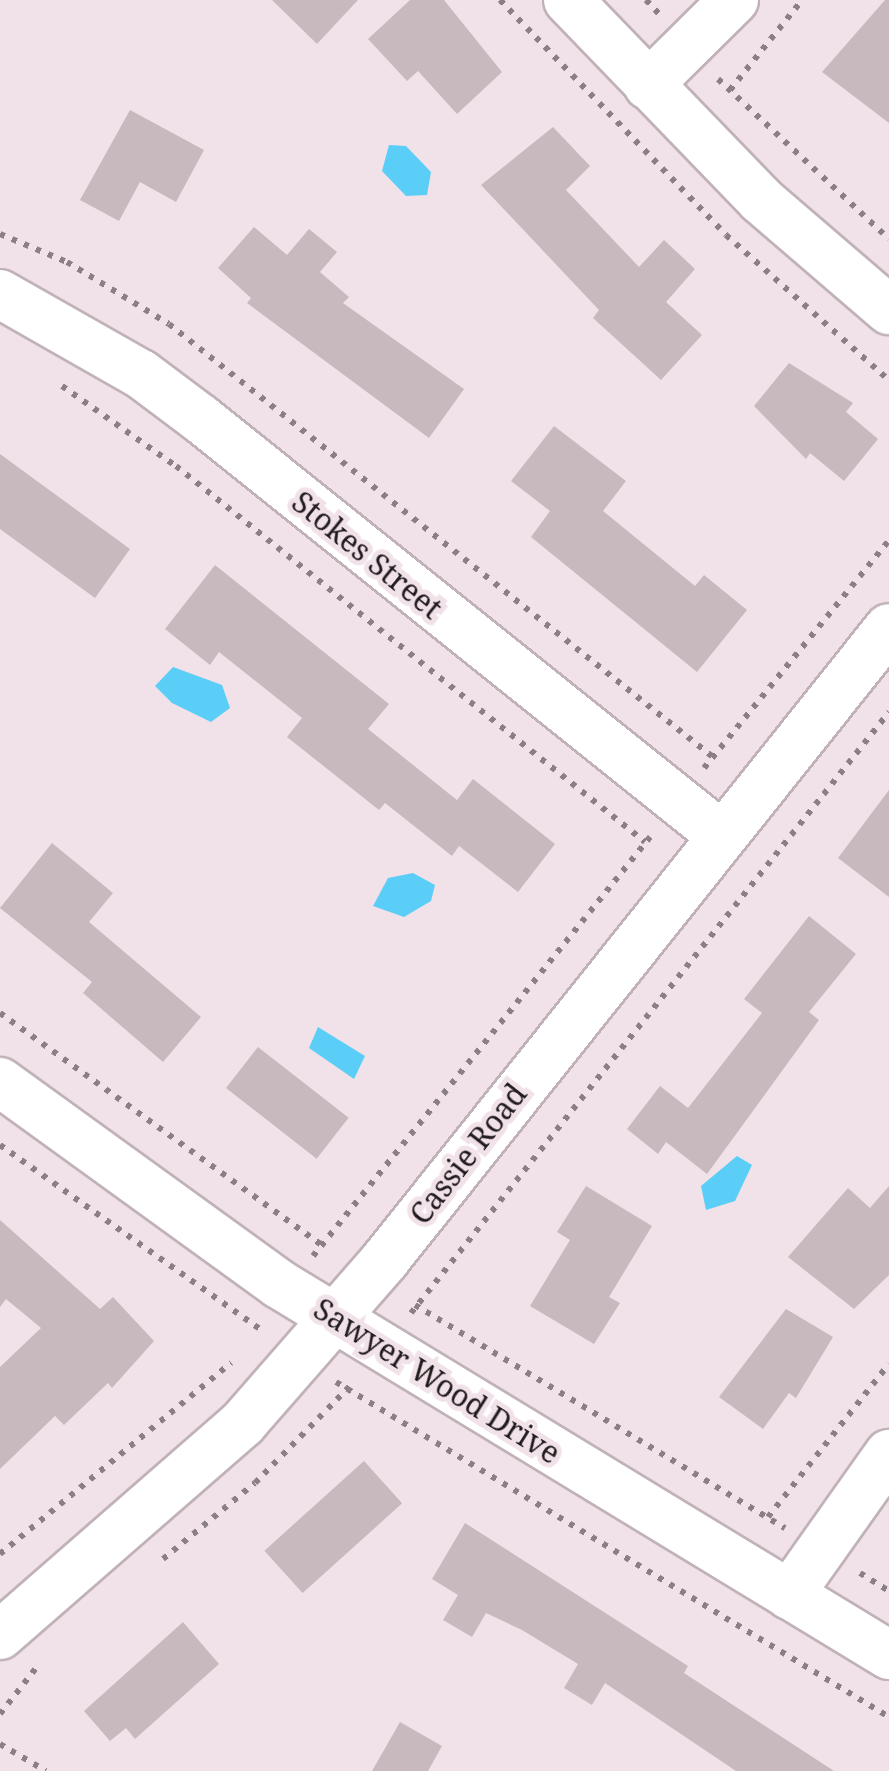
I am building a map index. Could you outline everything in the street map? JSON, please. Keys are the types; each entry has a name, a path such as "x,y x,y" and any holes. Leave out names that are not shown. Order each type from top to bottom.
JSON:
{"street":[{"path":"568,0 761,200 889,310"},
{"path":"648,85 690,48 734,0"},
{"name":"Stokes Street","path":"0,294 141,374 722,836"},
{"name":"Cassie Road","path":"0,1636 243,1423 370,1277 889,628"},
{"name":"Sawyer Wood Drive","path":"0,1082 292,1292 889,1656"},
{"path":"788,1595 889,1454"}],"path":[{"path":"646,0 730,90 889,239"},
{"path":"730,90 802,0"},
{"path":"0,234 66,262 169,324 713,757"},
{"path":"52,379 176,466 645,842"},
{"path":"254,1344 322,1245 889,540"},
{"path":"0,1012 370,1277 889,1590"},
{"path":"0,1554 240,1355"},
{"path":"768,1517 889,1364"},
{"path":"0,1744 46,1771"}],"water":[{"path":"389,145 406,146 431,172 427,195 406,196 382,171"},
{"path":"173,667 222,685 230,708 211,722 172,703 155,686"},
{"path":"413,873 435,885 431,901 404,917 373,906 388,878"},
{"path":"318,1027 365,1056 354,1079 309,1048"},
{"path":"737,1156 752,1165 735,1201 706,1210 701,1186"}],"building":[{"path":"272,0 358,0 317,44"},
{"path":"410,0 444,0 502,72 457,114 418,71 407,81 368,39"},
{"path":"889,0 889,123 822,72"},
{"path":"130,110 204,150 176,202 140,182 119,221 80,200"},
{"path":"553,127 590,166 566,190 639,267 664,240 695,269 666,302 702,335 661,380 593,318 599,310 481,185"},
{"path":"254,227 287,255 309,229 337,252 320,272 349,297 343,303 464,389 429,438 247,303 251,298 218,268"},
{"path":"789,363 853,403 846,412 878,439 844,481 810,453 806,459 754,406"},
{"path":"554,426 626,481 603,511 695,586 704,575 747,610 697,672 531,537 550,511 511,481"},
{"path":"0,454 130,549 95,598 0,529"},
{"path":"215,565 389,704 368,729 457,800 473,779 555,844 518,892 459,846 452,856 385,803 379,810 287,737 302,718 219,652 210,665 165,629"},
{"path":"889,790 889,897 838,858"},
{"path":"52,843 113,893 89,922 201,1017 163,1062 83,993 92,982 0,908"},
{"path":"809,916 856,954 809,1012 819,1020 707,1174 666,1142 658,1154 627,1129 660,1086 688,1108 762,1013 744,999"},
{"path":"258,1047 349,1118 317,1159 226,1088"},
{"path":"586,1186 652,1226 609,1297 620,1303 594,1344 530,1306 570,1240 557,1232"},
{"path":"889,1186 889,1275 854,1309 788,1257 848,1188 870,1208"},
{"path":"0,1220 100,1309 113,1297 154,1341 112,1388 108,1383 64,1425 55,1416 0,1469 0,1367 41,1328 6,1299 0,1307"},
{"path":"786,1309 833,1337 796,1398 789,1393 763,1429 719,1397"},
{"path":"364,1461 402,1503 303,1593 264,1551"},
{"path":"465,1523 688,1666 684,1673 834,1771 736,1771 605,1683 592,1705 564,1688 578,1664 522,1630 486,1613 472,1637 443,1620 458,1595 432,1579"},
{"path":"183,1622 219,1664 135,1739 126,1728 110,1741 84,1711"},
{"path":"400,1722 442,1746 428,1771 372,1771"}]}
